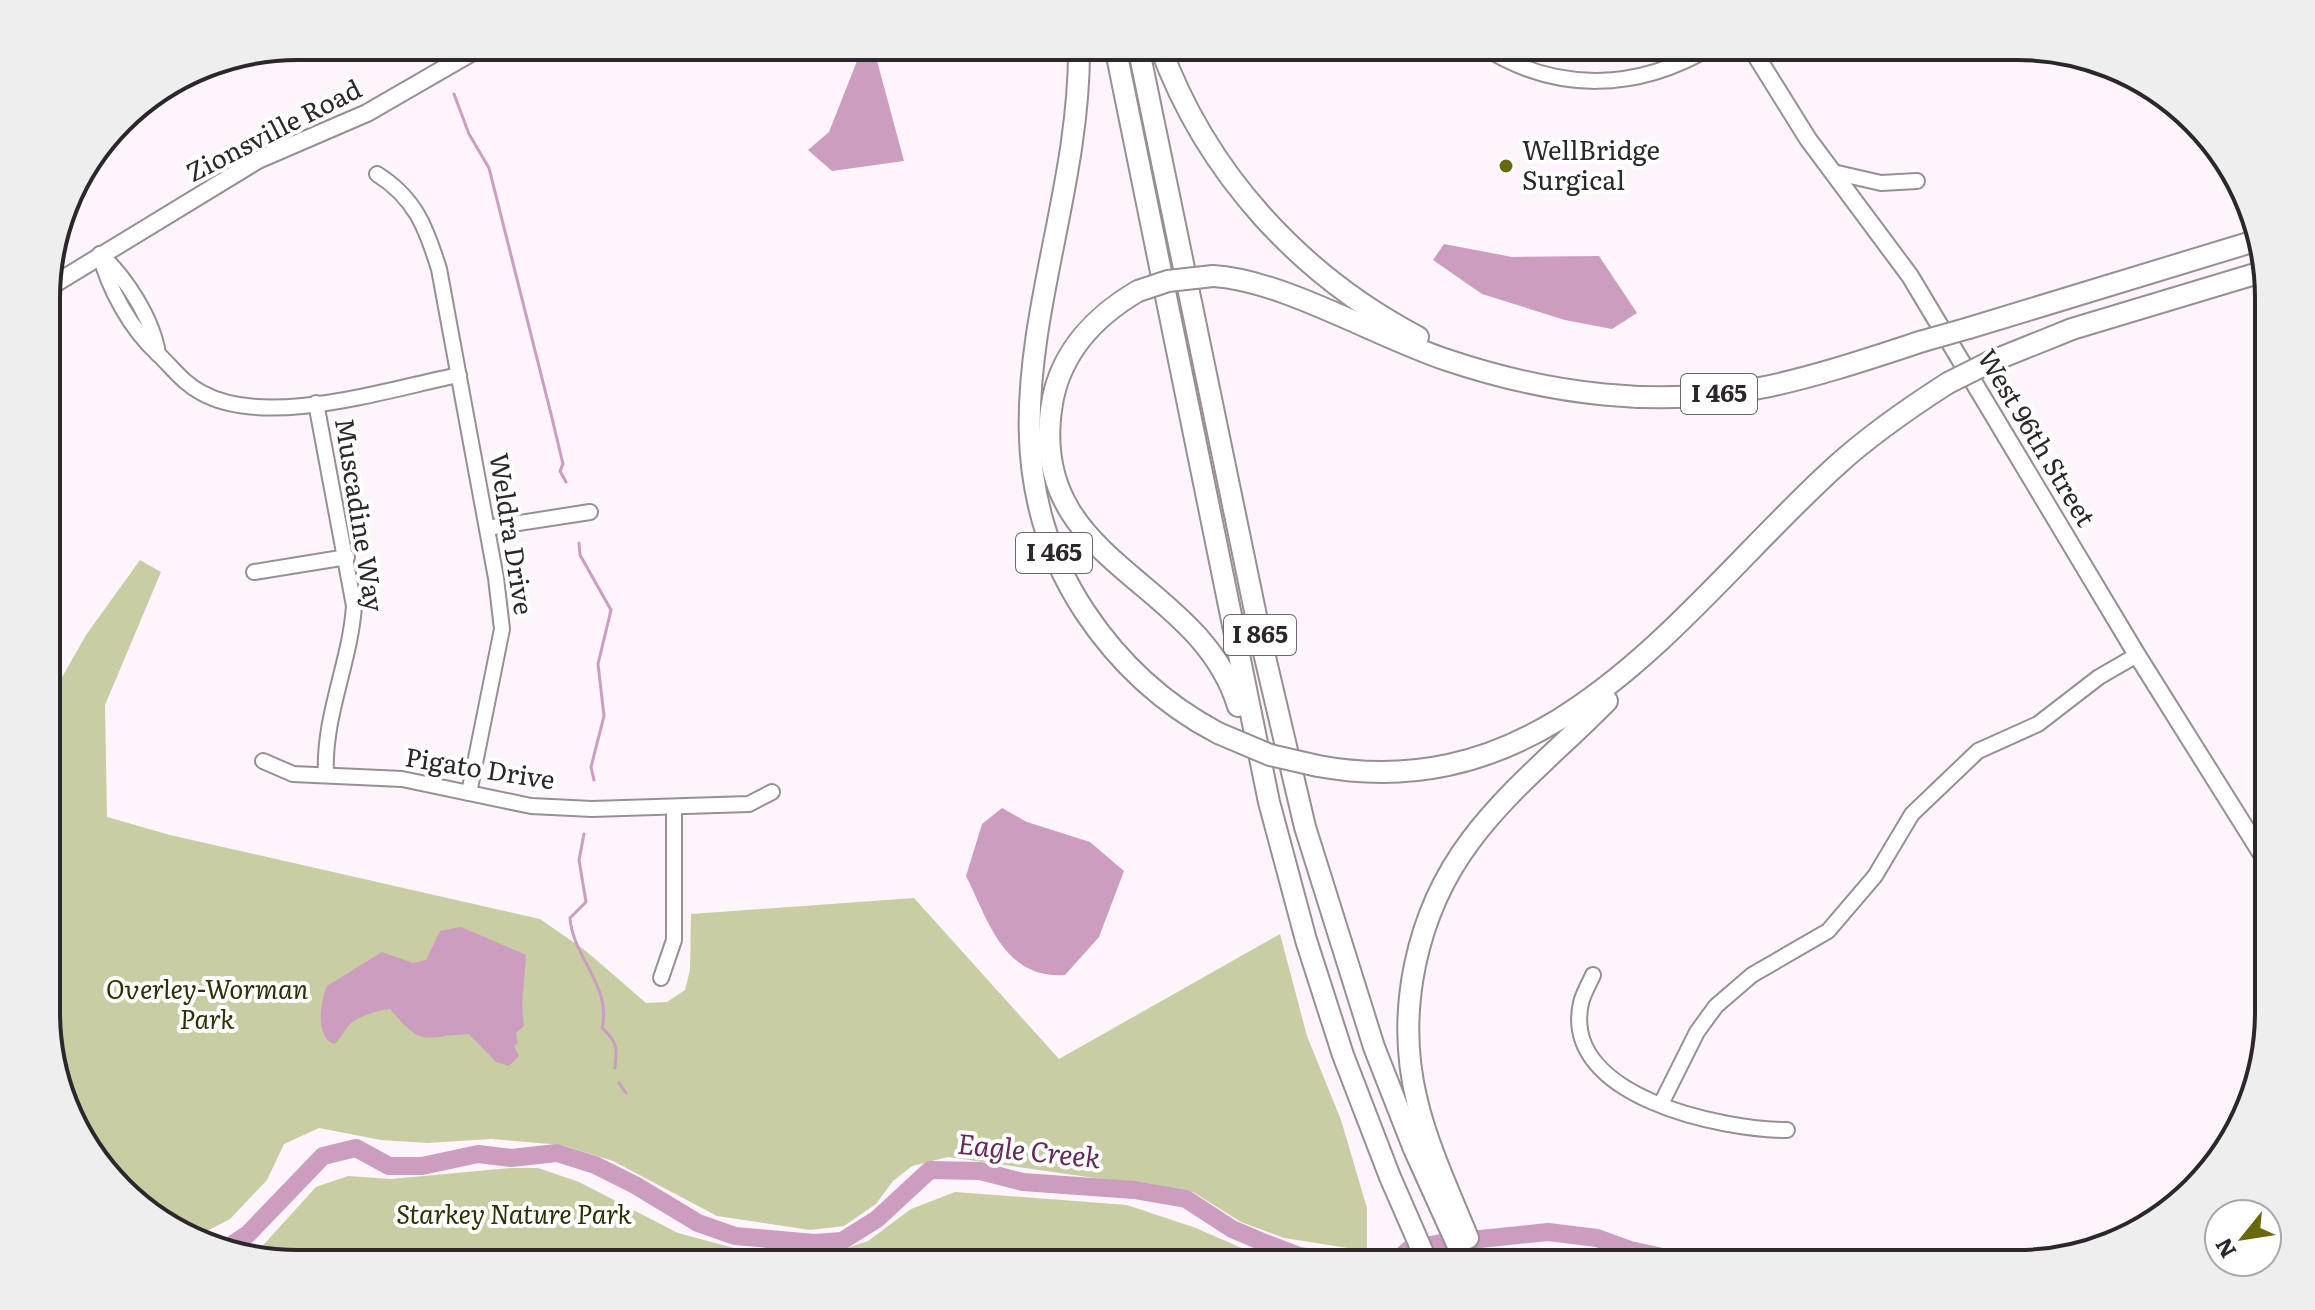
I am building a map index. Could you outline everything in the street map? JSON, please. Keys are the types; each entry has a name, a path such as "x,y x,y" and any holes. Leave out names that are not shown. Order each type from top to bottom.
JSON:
{"highway":[{"name":"I 465","path":"1166,60 1185,103 1217,159 1260,215 1301,257 1345,292 1396,326 1449,353 1510,377 1607,395 1659,398 1713,395 1790,381 2248,243"},
{"name":"I 465","path":"1078,61 1073,151 1030,383 1027,430 1031,476 1058,564 1102,637 1156,692 1218,733 1270,755 1318,766 1370,772 1446,766 1502,750 1548,729 1589,702 1666,635 1836,466 1888,423 1948,383 1990,362 2072,329 2253,275"},
{"name":"I 865","path":"1118,61 1269,802 1327,1008 1422,1249"},
{"name":"I 865","path":"1141,61 1264,655 1305,827 1357,999 1443,1197 1461,1249"},
{"path":"1269,802 1233,691 1219,661 1196,631 1088,538 1071,514 1054,473 1049,425 1055,392 1064,368 1096,321 1138,291 1168,281 1213,276 1258,285 1447,360 1510,377"},
{"path":"1471,1249 1443,1197 1418,1104 1410,1050 1414,970 1430,913 1454,864 1481,828 1625,682 1666,635"}],"main road":[{"name":"West 96th Street","path":"1759,60 1808,139 1910,276 2137,655 2254,842"},
{"name":"Zionsville Road","path":"61,279 258,160 367,113 457,61"}],"street":[{"path":"1510,60 1535,73 1599,82 1644,77 1688,60"},
{"path":"1833,172 1881,183 1917,181"},
{"name":"Weldra Drive","path":"377,174 403,191 430,239 439,269 487,528 502,629 469,793"},
{"path":"1851,194 1881,183"},
{"path":"100,254 105,275 145,344 183,380 226,403 257,408 316,403 459,375"},
{"name":"Muscadine Way","path":"316,403 354,606 352,633 325,741 326,775"},
{"path":"487,528 590,512"},
{"path":"254,572 347,557"},
{"path":"1661,1104 1697,1032 1716,1006 1752,975 1828,931 1875,876 1912,814 1978,751 2038,724 2099,677 2137,655"},
{"name":"Pigato Drive","path":"263,761 293,774 402,779 531,806 749,804 772,792"},
{"path":"661,978 674,940 674,807"},
{"path":"1593,975 1581,1004 1582,1031 1589,1054 1603,1073 1625,1090 1661,1104 1747,1130 1787,1130"}],"green space":[{"name":"Overley-Worman Park","path":"140,560 161,572 105,705 107,817 170,835 540,919 586,951 646,1003 667,1002 685,990 690,970 691,914 914,898 1059,1059 1280,934 1307,1036 1341,1120 1367,1208 1367,1249 1284,1238 1241,1222 1193,1192 948,1157 912,1166 893,1181 876,1204 844,1226 810,1230 717,1216 613,1161 562,1145 491,1139 427,1143 381,1140 319,1128 284,1144 267,1180 230,1219 206,1231 166,1210 119,1169 92,1131 68,1074 60,1012 60,681 86,635"},
{"name":"Starkey Nature Park","path":"538,1168 579,1182 678,1233 734,1248 757,1250 298,1250 262,1247 316,1187 348,1176 391,1179"},
{"name":"Starkey Nature Park","path":"955,1192 1127,1205 1196,1228 1245,1249 842,1250 868,1241 911,1209"}],"shaded area":[{"path":"857,61 877,61 904,161 832,171 808,150 829,132"},
{"path":"1444,244 1512,257 1599,256 1637,313 1612,329 1565,320 1482,294 1433,260"},
{"path":"1002,808 1027,822 1090,842 1124,871 1099,937 1065,975 1044,974 1027,968 1013,958 991,929 966,876 982,824"},
{"path":"461,927 526,955 524,1026 516,1033 518,1043 514,1046 519,1056 509,1066 496,1062 469,1034 432,1038 418,1035 390,1009 355,1020 334,1044 328,1040 321,1019 327,986 382,952 413,963 426,960 440,931"}],"waterway":[{"path":"454,94 469,134 489,168 563,464 560,471 566,482"},
{"path":"579,543 580,555 611,610 598,664 604,716 591,767 594,780"},
{"path":"584,834 579,860 586,902 570,918 578,946 602,999 602,1028 615,1046 615,1068"},
{"path":"619,1083 626,1093"},
{"name":"Eagle Creek","path":"236,1242 248,1234 323,1156 356,1148 389,1166 422,1166 478,1154 511,1158 557,1153 595,1165 698,1223 735,1236 814,1243 842,1241 877,1219 930,1170 980,1171 1023,1182 1134,1190 1186,1199 1232,1229 1282,1249"},
{"name":"Eagle Creek","path":"1410,1249 1548,1232 1597,1238 1628,1249"}],"place":[{"name":"WellBridge Surgical","path":"1506,166"}]}
